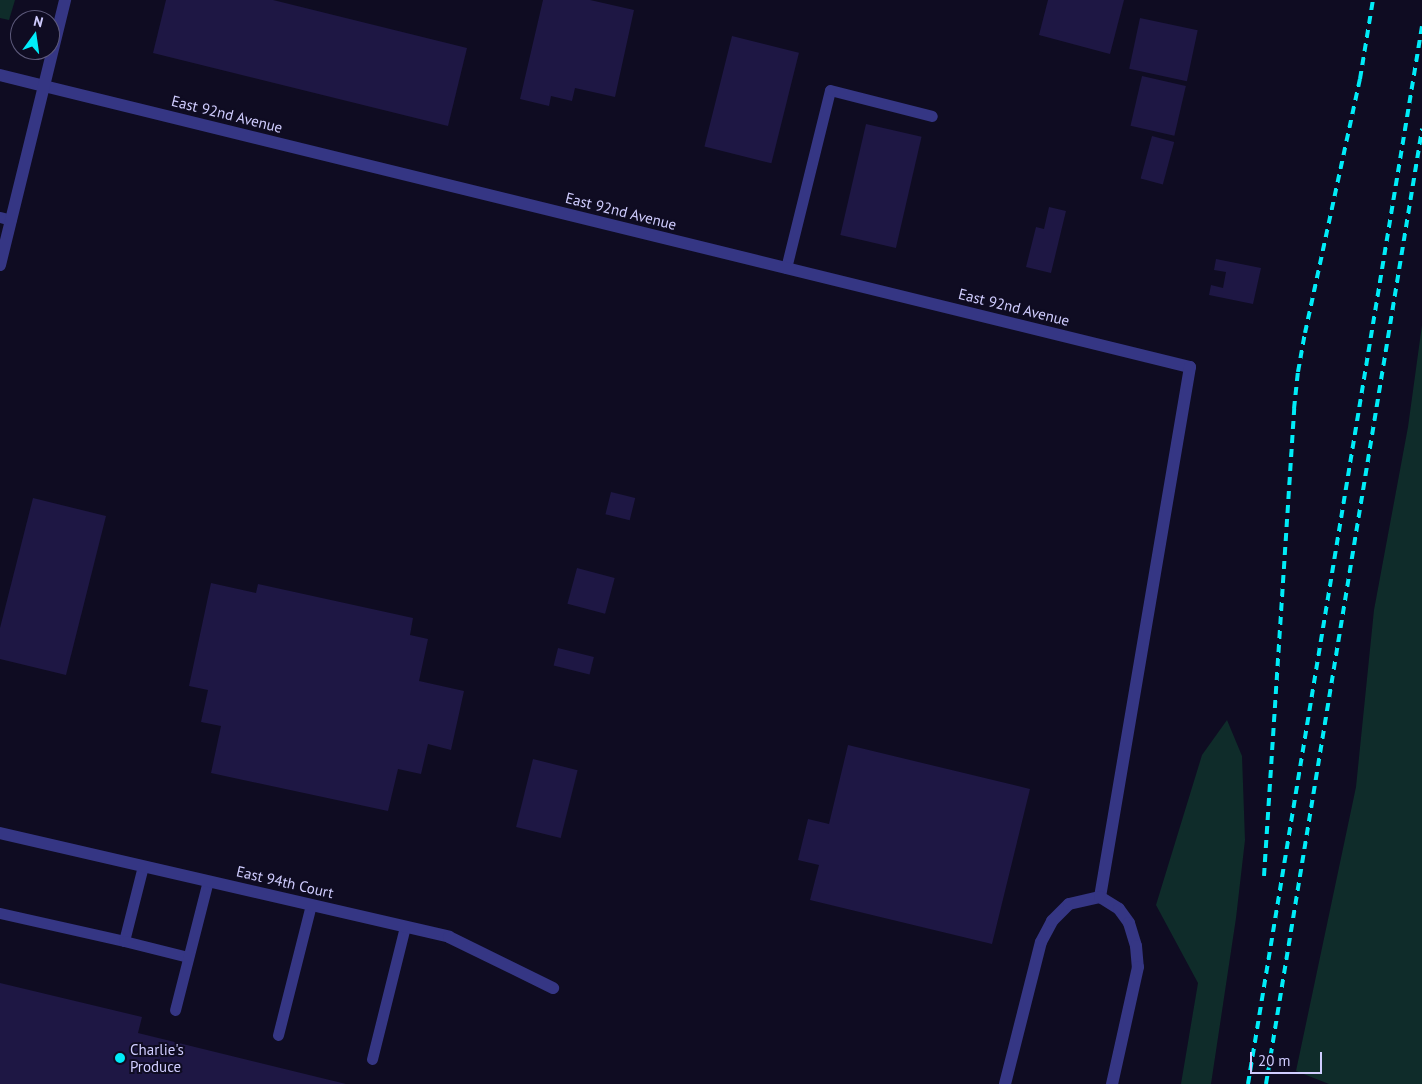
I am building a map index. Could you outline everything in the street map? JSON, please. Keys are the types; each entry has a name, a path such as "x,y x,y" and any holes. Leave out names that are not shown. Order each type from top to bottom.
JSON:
{"street":[{"path":"0,265 6,219 44,86 66,0"},
{"name":"East 92nd Avenue","path":"0,75 1190,367 1100,897"},
{"name":"East 94th Court","path":"0,833 449,937 553,988"},
{"path":"1005,1084 1041,942 1052,921 1069,904 1100,897 1119,909 1129,923 1136,946 1138,967 1112,1084"}],"lane":[{"path":"786,268 830,90 932,116"},
{"path":"124,941 143,866"},
{"path":"175,1010 208,881"},
{"path":"278,1035 311,905"},
{"path":"0,913 188,957"},
{"path":"372,1059 406,927"}],"green space":[{"path":"0,0 15,0 12,10 10,10 9,20 0,18"},
{"path":"1422,325 1422,1084 1329,1084 1296,1071 1356,787 1374,610 1408,427"},
{"path":"1227,720 1242,756 1245,840 1236,918 1211,1084 1181,1084 1198,983 1156,905 1202,755"}],"building":[{"path":"166,0 273,0 467,48 448,126 153,53"},
{"path":"543,0 590,0 634,10 615,97 575,88 572,101 551,96 549,106 520,99"},
{"path":"1048,0 1124,0 1110,54 1039,35"},
{"path":"1140,18 1198,30 1187,81 1129,69"},
{"path":"732,36 799,53 771,163 704,147"},
{"path":"1142,76 1186,86 1174,136 1131,126"},
{"path":"866,124 922,137 896,248 840,235"},
{"path":"1152,136 1174,142 1163,184 1141,179"},
{"path":"1049,207 1066,211 1051,273 1026,267 1036,227 1044,229"},
{"path":"1216,259 1261,268 1253,304 1209,295 1211,285 1223,288 1226,272 1214,270"},
{"path":"611,492 635,498 630,520 605,514"},
{"path":"33,498 106,516 66,675 0,659 0,628"},
{"path":"577,568 615,578 605,614 567,604"},
{"path":"211,583 256,593 258,584 413,618 410,635 428,639 419,681 464,691 451,750 428,744 421,774 398,769 388,811 211,773 221,726 201,722 208,690 189,686"},
{"path":"558,648 594,657 590,674 554,665"},
{"path":"848,745 1030,789 992,944 810,900 819,865 798,860 808,819 829,824"},
{"path":"533,759 578,770 561,838 516,827"},
{"name":"Charlie's Produce","path":"0,983 142,1017 138,1033 346,1084 0,1084"}],"railway":[{"path":"1264,876 1294,409 1298,372 1360,79 1373,0"},
{"path":"1248,1084 1422,26"},
{"path":"1266,1084 1422,129"}],"place":[{"name":"Charlie's Produce","path":"120,1058"}]}
